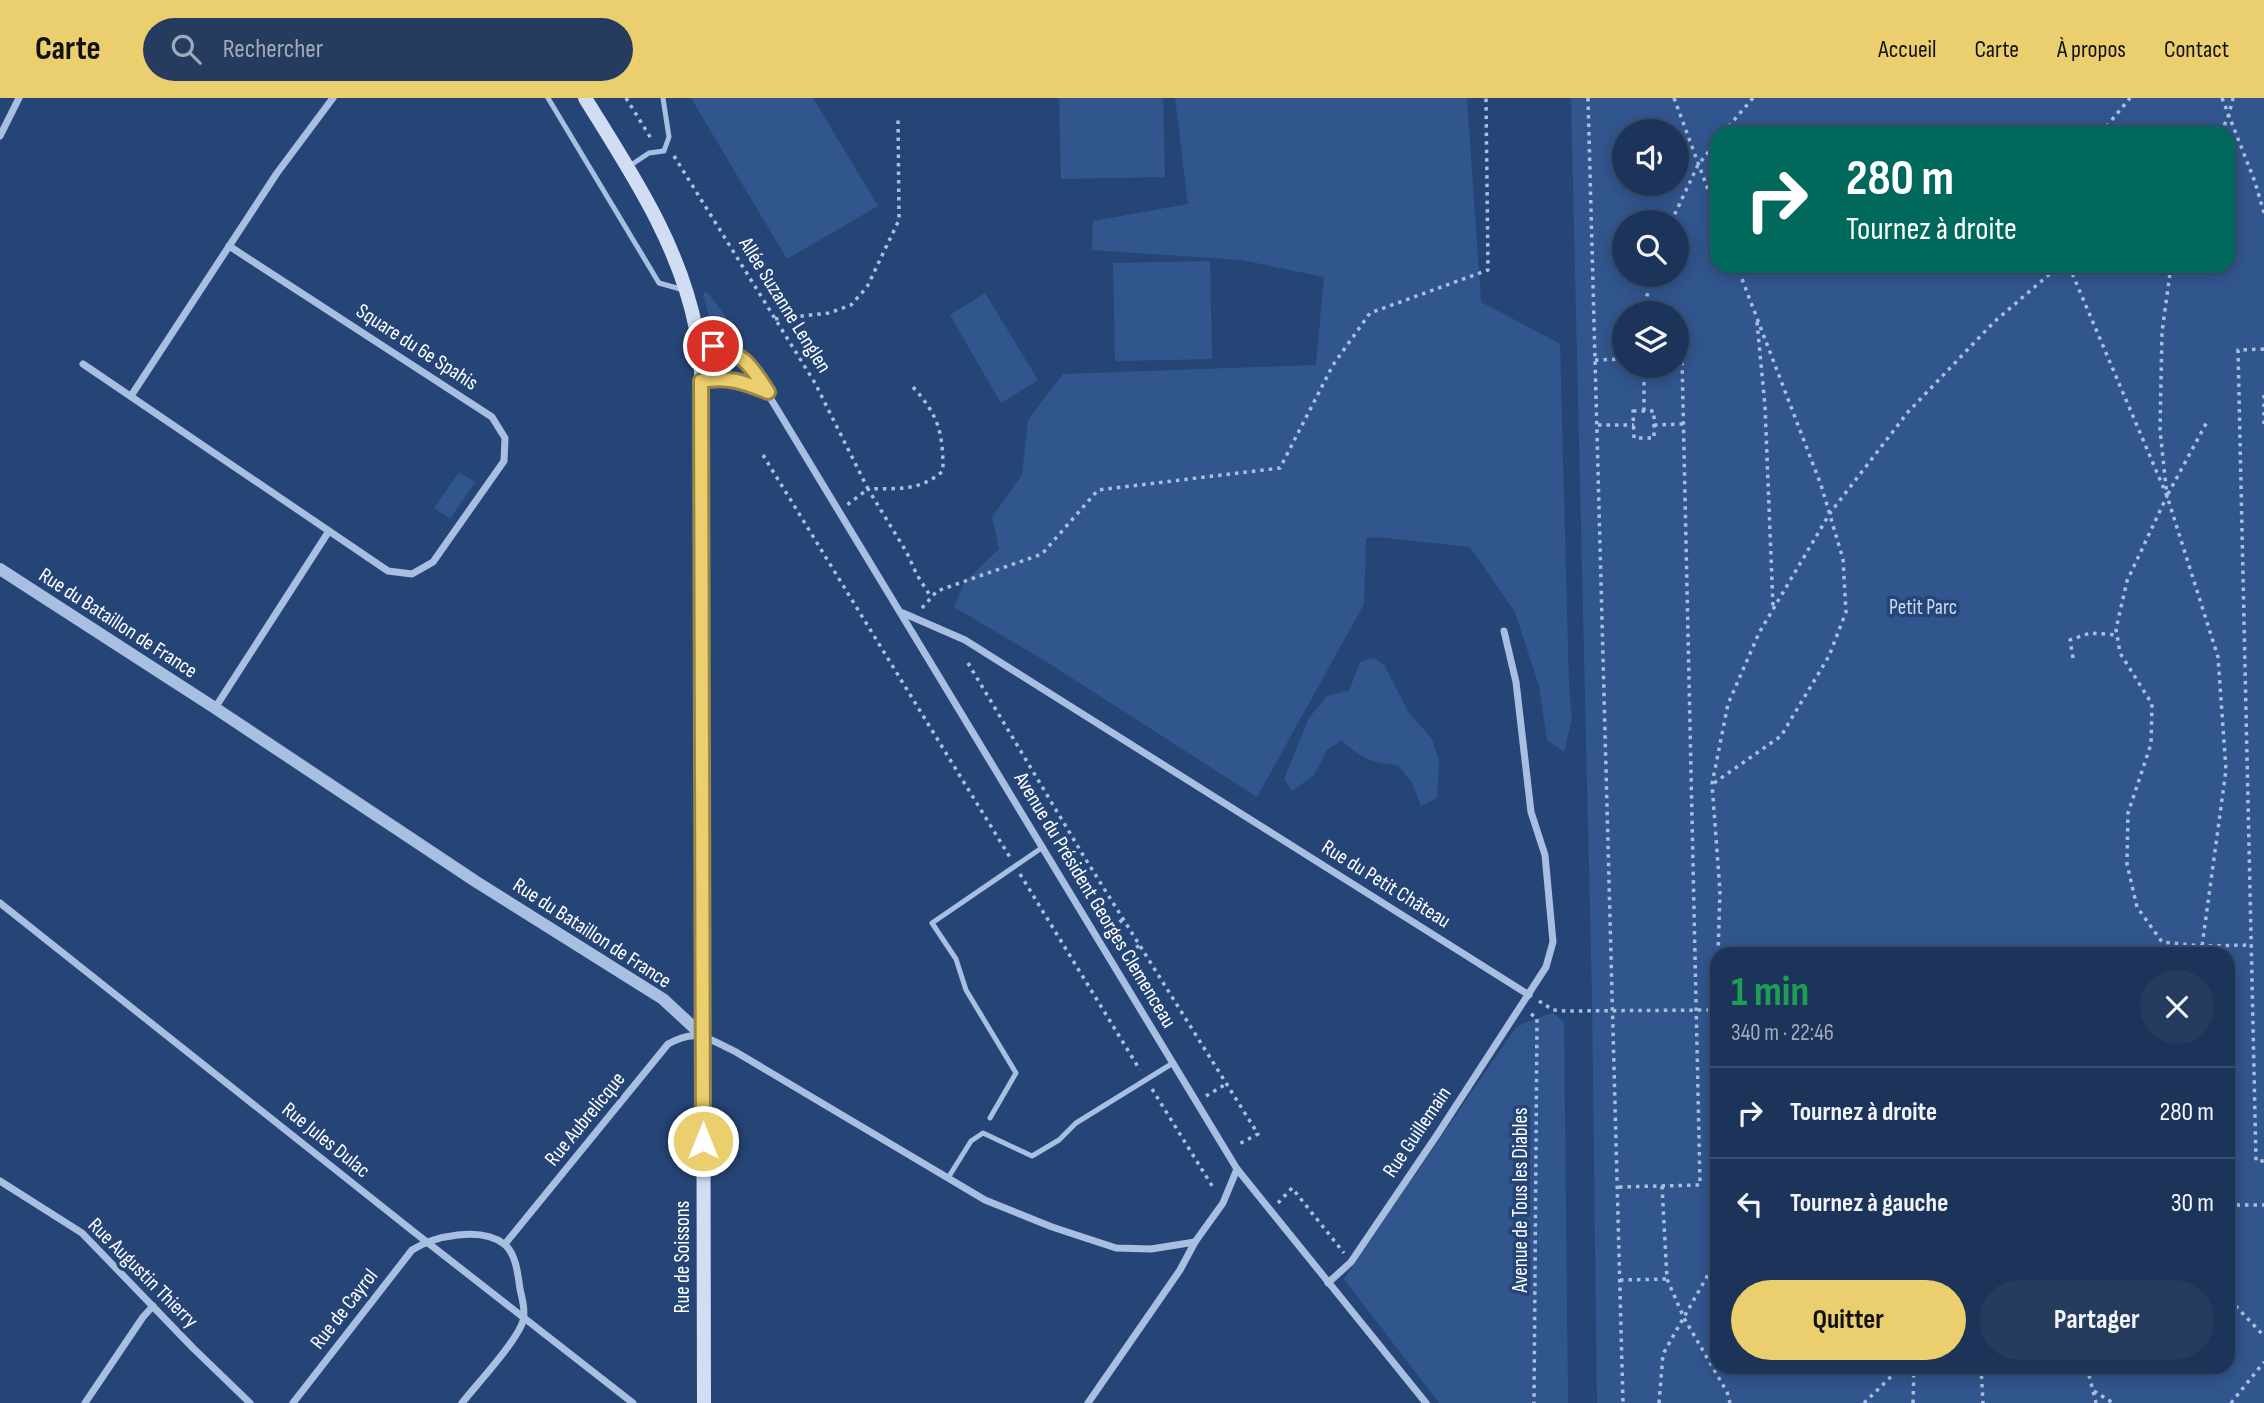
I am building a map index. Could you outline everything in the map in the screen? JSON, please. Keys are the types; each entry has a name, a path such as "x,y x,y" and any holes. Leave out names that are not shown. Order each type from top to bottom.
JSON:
{"main road":[{"name":"Rue de Soissons","path":"585,98 628,167 678,264 699,348 704,1403"}],"street":[{"path":"0,136 19,98"},
{"path":"131,396 276,173 333,98"},
{"name":"Square du 6e Spahis","path":"83,364 388,571 412,574 433,562 504,461 505,438 492,417 229,246"},
{"name":"Avenue du Président Georges Clemenceau","path":"699,348 713,346 734,352 747,362 768,392 1237,1169 1426,1403"},
{"path":"701,381 734,379 768,392"},
{"path":"215,708 329,531"},
{"name":"Rue du Bataillon de France","path":"0,569 475,881 663,999 703,1036 736,1052 985,1200 1052,1227 1116,1248 1151,1249 1195,1242"},
{"name":"Rue du Petit Château","path":"902,612 965,640 1529,995"},
{"path":"1504,631 1516,682 1531,812 1545,855 1553,942 1546,967 1529,995"},
{"name":"Rue Jules Dulac","path":"0,903 633,1403"},
{"name":"Rue Guillemain","path":"1328,1283 1351,1262 1529,995"},
{"name":"Rue Aubrelicque","path":"505,1244 668,1044 684,1035 703,1036"},
{"path":"1088,1403 1223,1203 1237,1169"},
{"name":"Rue Augustin Thierry","path":"0,1181 82,1233 250,1403"},
{"path":"426,1241 464,1234 484,1236 505,1244 516,1264 524,1318 517,1332 462,1403"},
{"name":"Rue de Cayrol","path":"293,1403 412,1250 426,1241"},
{"path":"85,1403 153,1306"}],"lane":[{"path":"548,98 659,284 686,290"},
{"path":"628,167 649,153 662,151 670,137 663,98"},
{"path":"990,1118 1016,1073 967,990 956,959 932,923 1043,848"},
{"path":"948,1178 971,1142 983,1133 1032,1156 1059,1140 1076,1123 1173,1063"}],"path":[{"name":"Allée Suzanne Lenglen","path":"626,98 662,151 676,158 815,383 868,489 931,597"},
{"path":"917,620 931,597 944,588 1042,554 1098,490 1280,468 1333,365 1370,313 1488,270 1486,98"},
{"path":"1588,98 1623,1403"},
{"path":"1674,98 1710,196"},
{"path":"1729,126 1753,98"},
{"path":"2107,126 2130,98"},
{"path":"2222,98 2234,126"},
{"path":"2224,126 2233,98"},
{"path":"775,319 829,313 850,305 867,287 899,220 898,116"},
{"path":"2235,130 2264,213"},
{"path":"1677,210 1698,165 1710,150"},
{"path":"1712,784 1781,736 1829,656 1846,612 1843,559 1830,513 1740,273"},
{"path":"1718,947 1720,891 1712,784 1728,704 1759,633 1830,513 1908,412 1994,322 2051,273"},
{"path":"2072,273 2167,496 2218,657 2226,770 2203,946"},
{"path":"2167,496 2160,418 2162,332 2170,273"},
{"path":"1756,315 1765,406 1773,610"},
{"path":"2264,349 2238,350 2256,1161 2264,1160"},
{"path":"1595,360 1612,359"},
{"path":"1644,378 1644,411"},
{"path":"1619,1186 1700,1185 1682,378"},
{"path":"839,510 868,489 909,488 929,483 943,471 943,441 929,406 913,387"},
{"path":"2264,395 2264,424"},
{"path":"1633,411 1644,411 1654,411 1654,438 1634,438 1633,411"},
{"path":"2208,420 2167,496 2127,581 2116,629 2120,653 2152,704 2151,744 2128,813 2127,864 2137,907 2162,942 2203,946 2251,945"},
{"path":"1654,425 1683,424"},
{"path":"1597,425 1634,425"},
{"path":"763,456 1223,1203"},
{"path":"2073,658 2070,640 2090,632 2117,635"},
{"path":"968,663 1258,1134 1226,1152"},
{"path":"1096,936 1124,919"},
{"path":"1113,963 1140,945"},
{"path":"1529,995 1553,1010 1710,1010"},
{"name":"Avenue de Tous les Diables","path":"1521,1006 1537,1017 1534,1403"},
{"path":"1196,1101 1226,1084"},
{"path":"1662,1186 1667,1279 1684,1318 1710,1362"},
{"path":"1272,1210 1292,1188 1351,1262"},
{"path":"2235,1205 2264,1205"},
{"path":"1659,1403 1663,1354 1710,1272"},
{"path":"1620,1280 1667,1279"},
{"path":"2235,1305 2264,1336"},
{"path":"2231,1403 2264,1362"},
{"path":"1717,1374 1727,1391 1730,1403"},
{"path":"1864,1403 1894,1374"},
{"path":"1913,1403 1914,1374"},
{"path":"1981,1374 1983,1403"},
{"path":"2089,1374 2096,1403"},
{"path":"2093,1391 2113,1403"}],"green space":[{"path":"691,98 813,98 878,206 787,259"},
{"path":"1059,98 1163,98 1165,177 1061,179"},
{"path":"1175,98 1467,98 1481,302 1560,344 1572,719 1564,752 1547,740 1539,686 1515,612 1470,547 1366,538 1364,604 1257,797 1050,664 954,607 964,583 999,549 992,517 1022,475 1028,420 1063,374 1316,365 1324,277 1241,260 1092,250 1093,221 1188,204"},
{"name":"Petit Parc","path":"1571,98 2264,98 2264,1403 1597,1403 1592,996"},
{"path":"1210,261 1212,359 1115,361 1113,263"},
{"path":"703,292 709,294 727,318 734,331 736,345 721,335 712,324"},
{"path":"985,293 1038,380 1001,403 950,315"},
{"path":"459,472 475,482 450,519 434,508"},
{"path":"1374,658 1384,665 1409,713 1432,739 1439,761 1437,798 1421,806 1412,783 1398,765 1367,758 1341,740 1327,750 1314,775 1292,791 1284,779 1309,718 1327,696 1349,691 1360,662"},
{"path":"1553,1013 1564,1022 1568,1403 1439,1403 1344,1279 1516,1027"}],"route":[{"path":"703,1141 701,381 734,379 768,392 747,362 734,352 713,346"}]}
